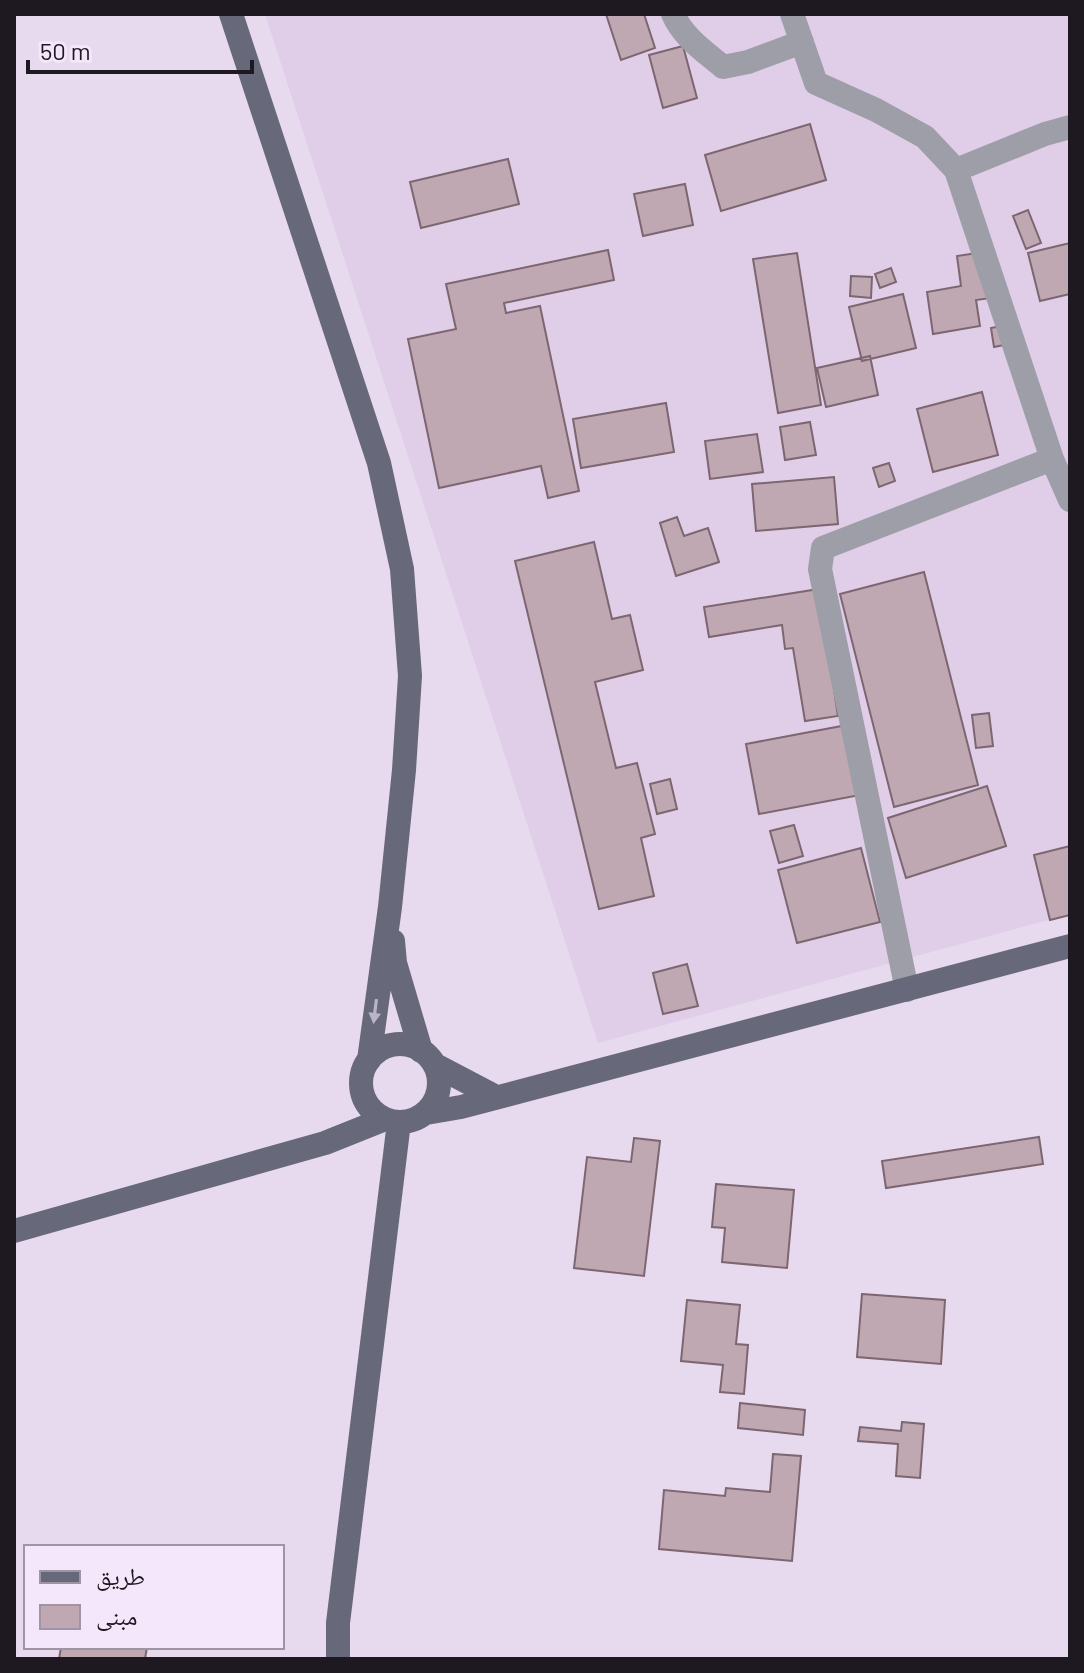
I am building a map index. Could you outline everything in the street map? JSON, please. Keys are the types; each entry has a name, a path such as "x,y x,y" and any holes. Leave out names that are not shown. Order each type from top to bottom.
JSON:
{"main road":[{"path":"231,14 379,463 402,569 410,676 390,907 369,1060 350,1115 325,1143"},
{"path":"390,907 395,963 428,1058 438,1075 437,1095 426,1113"},
{"path":"14,1231 325,1143 392,1121 409,1121 426,1113 1070,946"},
{"path":"369,1060 377,1052 399,1044 496,1097"},
{"path":"361,1086 369,1106 392,1121"},
{"path":"338,1659 338,1623 392,1121"}],"lane":[{"path":"673,14 678,26 723,67 748,62 802,42"},
{"path":"792,14 816,83 876,110 925,137 956,170 1052,459 1070,500"},
{"path":"956,170 1070,127"},
{"path":"907,990 820,569 823,548 1052,459"}],"shaded area":[{"path":"265,14 1070,14 1070,914 598,1043"}],"building":[{"path":"606,14 644,14 655,48 621,60"},
{"path":"683,46 697,98 663,108 649,55"},
{"path":"810,124 826,180 721,211 705,155"},
{"path":"508,159 519,204 421,228 410,182"},
{"path":"685,184 693,225 643,236 634,194"},
{"path":"1028,210 1041,243 1026,249 1013,216"},
{"path":"1070,243 1070,294 1040,301 1028,253"},
{"path":"608,250 614,280 504,303 506,313 540,306 579,491 548,498 541,466 439,488 408,339 456,329 446,284"},
{"path":"984,252 991,298 976,300 980,326 933,334 927,292 961,286 957,256"},
{"path":"797,253 821,405 778,413 753,259"},
{"path":"891,268 896,282 880,288 875,274"},
{"path":"851,276 872,277 871,298 850,296"},
{"path":"903,294 916,348 862,361 849,307"},
{"path":"1011,324 1014,343 994,347 991,328"},
{"path":"870,356 878,395 826,407 817,368"},
{"path":"982,392 998,455 933,472 917,409"},
{"path":"666,403 674,452 581,468 573,419"},
{"path":"810,422 816,455 785,460 780,427"},
{"path":"757,434 763,472 710,479 705,441"},
{"path":"889,463 895,481 879,487 873,468"},
{"path":"834,477 838,524 756,531 752,484"},
{"path":"677,517 684,536 708,528 719,562 676,576 660,523"},
{"path":"594,542 612,619 630,615 643,670 595,682 616,768 637,763 655,834 641,838 654,896 599,909 515,561"},
{"path":"924,572 978,785 894,807 840,594"},
{"path":"819,589 838,716 805,721 793,648 785,649 782,625 709,637 704,607"},
{"path":"989,713 993,746 976,748 972,715"},
{"path":"847,725 860,795 759,814 746,744"},
{"path":"670,779 677,809 657,814 650,784"},
{"path":"987,786 1006,846 906,878 888,818"},
{"path":"794,825 803,856 779,863 770,831"},
{"path":"1070,846 1070,915 1050,920 1034,855"},
{"path":"861,848 880,922 797,943 778,870"},
{"path":"687,964 698,1006 663,1014 653,973"},
{"path":"1039,1137 1043,1164 886,1188 882,1161"},
{"path":"634,1138 660,1141 644,1276 574,1268 587,1157 631,1162"},
{"path":"716,1184 794,1190 787,1268 722,1262 725,1228 712,1227"},
{"path":"862,1294 945,1300 941,1364 857,1357"},
{"path":"687,1300 740,1305 736,1344 748,1345 744,1394 720,1392 723,1365 681,1361"},
{"path":"740,1403 805,1410 803,1435 738,1428"},
{"path":"902,1422 924,1424 920,1478 896,1476 898,1444 858,1441 860,1427 901,1431"},
{"path":"773,1454 801,1456 792,1561 659,1549 664,1490 725,1496 726,1488 770,1492"},
{"path":"61,1649 147,1649 145,1659 59,1659"}]}
